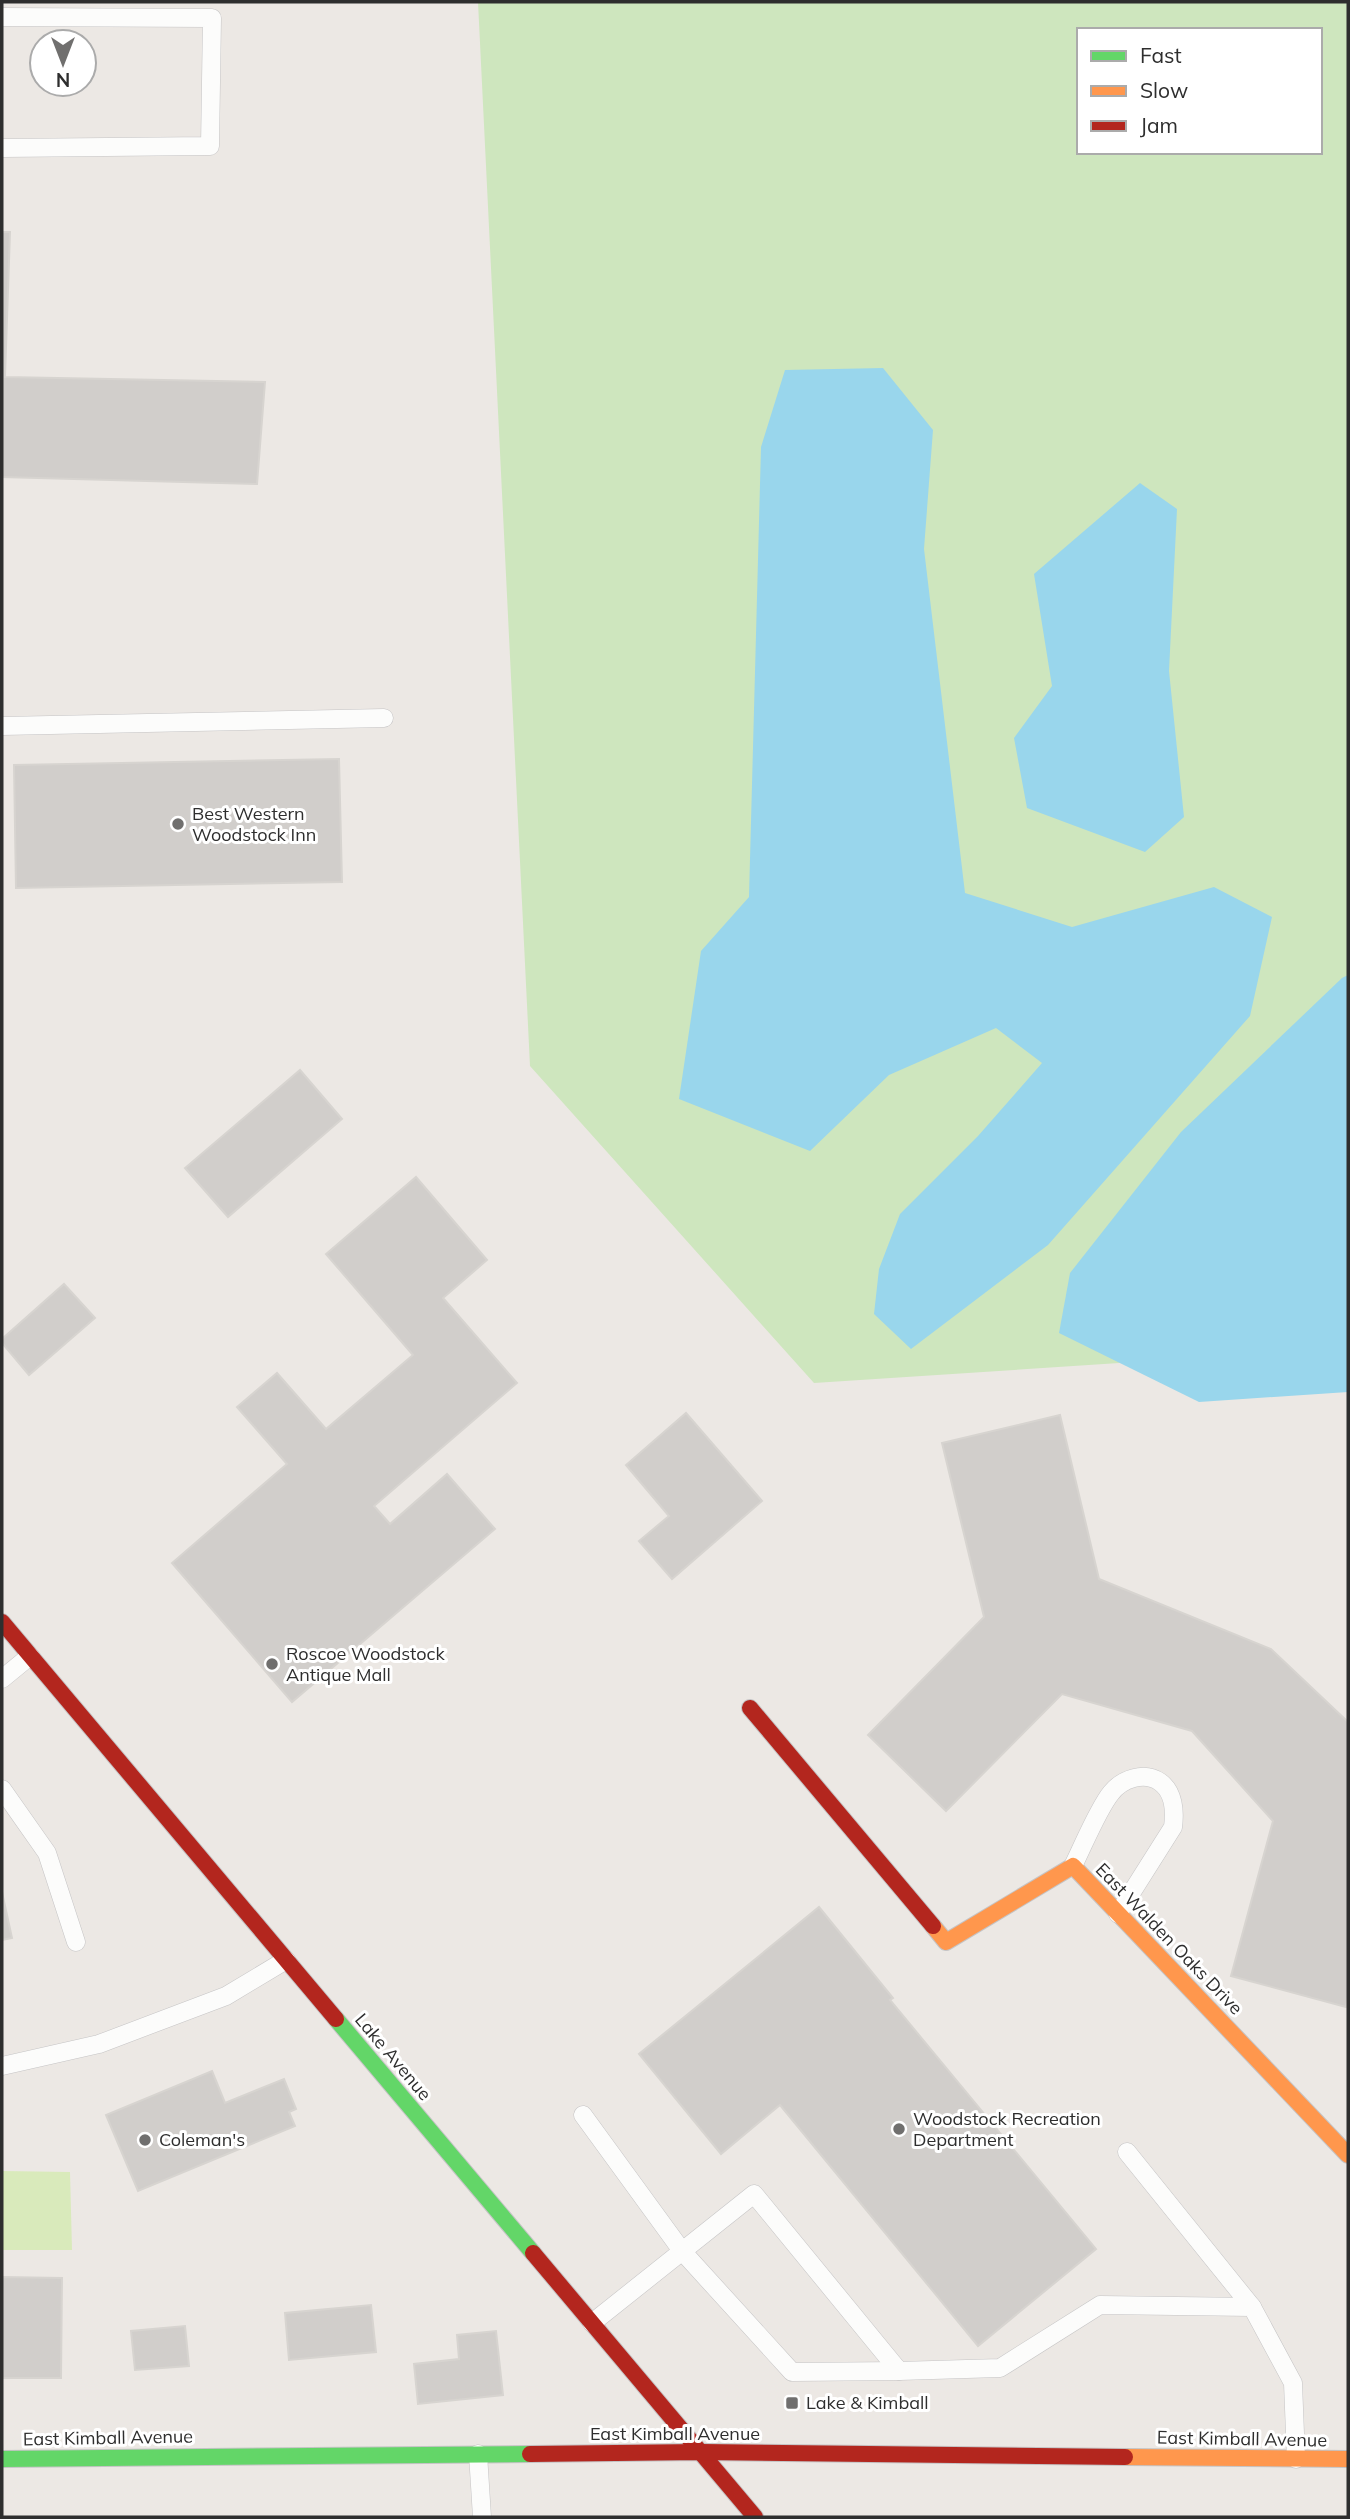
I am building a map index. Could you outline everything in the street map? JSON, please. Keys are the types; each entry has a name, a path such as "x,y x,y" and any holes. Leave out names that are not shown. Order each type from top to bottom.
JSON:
{"street":[{"name":"Lake Avenue","path":"2,1622 755,2517"},
{"name":"East Walden Oaks Drive","path":"750,1708 946,1942 1073,1866 1348,2155"},
{"name":"East Kimball Avenue","path":"2,2459 701,2452 1348,2459"}],"lane":[{"path":"2,17 212,18 210,146 2,148"},
{"path":"2,726 384,718"},
{"path":"2,1679 30,1656"},
{"path":"1073,1866 1111,1793 1125,1781 1145,1776 1161,1782 1170,1794 1175,1811 1173,1827 1118,1914"},
{"path":"2,1789 47,1853 76,1942"},
{"path":"2,2066 100,2044 226,1996 286,1960"},
{"path":"583,2115 682,2252 792,2372 1000,2368 1100,2305 1252,2307"},
{"path":"1127,2152 1252,2307 1293,2383 1296,2459"},
{"path":"592,2323 754,2194 899,2371"},
{"path":"478,2454 482,2517"}],"green space":[{"path":"478,2 1348,2 1348,1348 814,1383 530,1066"},
{"path":"2,2171 70,2172 72,2250 2,2250"}],"water":[{"path":"883,368 933,430 924,549 965,893 1072,927 1214,887 1272,917 1250,1016 1048,1245 911,1349 874,1314 879,1269 900,1214 978,1136 1042,1063 996,1028 889,1075 810,1151 679,1099 701,951 749,897 761,447 785,370"},
{"path":"1140,483 1177,509 1169,671 1184,817 1145,852 1027,808 1014,738 1052,686 1034,574"},
{"path":"1348,975 1348,1392 1199,1402 1059,1333 1070,1273 1181,1132"}],"building":[{"path":"2,232 10,232 5,377 265,382 257,484 2,477"},
{"name":"Best Western Woodstock Inn","path":"339,759 342,882 16,888 14,765"},
{"path":"300,1070 342,1119 228,1217 185,1168"},
{"path":"416,1177 487,1260 443,1298 517,1383 374,1506 390,1524 447,1474 495,1529 292,1702 172,1563 287,1464 237,1407 277,1373 326,1429 413,1355 326,1254"},
{"path":"64,1284 95,1318 29,1375 2,1343 2,1339"},
{"path":"686,1413 762,1501 672,1579 639,1541 669,1516 626,1465"},
{"path":"1060,1415 1099,1579 1271,1649 1348,1722 1346,2007 1231,1976 1273,1821 1192,1731 1062,1694 946,1811 868,1735 984,1617 942,1443"},
{"path":"2,1892 12,1938 2,1940"},
{"name":"Woodstock Recreation Department","path":"819,1907 893,1998 890,2000 1096,2249 978,2346 780,2105 721,2154 639,2054"},
{"path":"212,2071 225,2103 284,2079 296,2109 289,2112 295,2126 138,2191 106,2115"},
{"path":"2,2277 62,2278 61,2378 2,2378"},
{"path":"371,2305 376,2352 289,2360 285,2313"},
{"path":"185,2326 189,2366 135,2370 131,2331"},
{"path":"496,2331 503,2395 418,2404 414,2364 459,2359 457,2335"}],"traffic: fast":[{"path":"336,2019 533,2253"},
{"path":"2,2459 530,2454"}],"traffic: slow":[{"path":"933,1926 946,1942 1073,1866 1348,2155"},
{"path":"1125,2457 1348,2459"}],"traffic: jam":[{"path":"2,1622 336,2019"},
{"path":"750,1708 933,1926"},
{"path":"533,2253 755,2517"},
{"path":"530,2454 701,2452 1125,2457"}],"place":[{"name":"Best Western Woodstock Inn","path":"178,824"},
{"name":"Roscoe Woodstock Antique Mall","path":"272,1664"},
{"name":"Woodstock Recreation Department","path":"899,2129"},
{"name":"Coleman's","path":"145,2140"},
{"name":"Lake & Kimball","path":"792,2403"}]}
